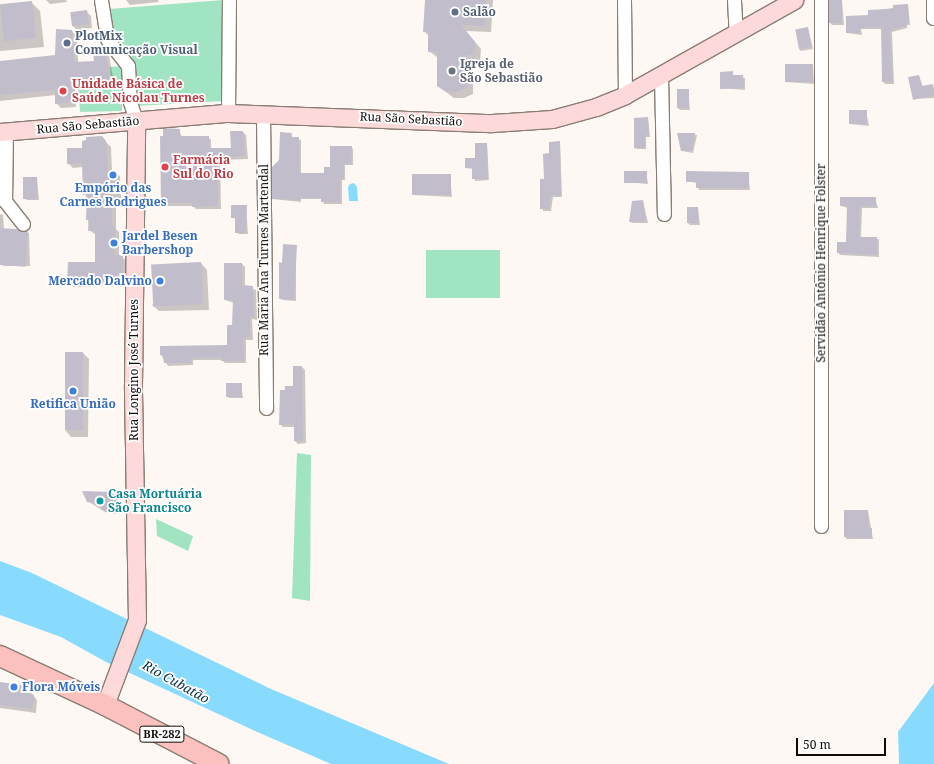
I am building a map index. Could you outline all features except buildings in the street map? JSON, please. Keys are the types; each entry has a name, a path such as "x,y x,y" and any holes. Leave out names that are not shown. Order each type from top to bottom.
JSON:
{"highway":[{"name":"BR-282","path":"0,656 105,705 219,764"}],"main road":[{"name":"Rua São Sebastião","path":"3,132 228,113 521,123 575,114 625,95 794,0"},
{"name":"Rua Longino José Turnes","path":"105,705 137,620 133,385 136,121"}],"street":[{"path":"101,0 107,39 128,66 130,102 136,121"},
{"path":"228,0 228,113"},
{"path":"624,0 625,95"},
{"path":"734,0 736,33"},
{"name":"Servidão Antônio Henrique Folster","path":"820,0 821,526"},
{"path":"933,0 933,18"},
{"path":"661,75 664,214"},
{"name":"Rua Maria Ana Turnes Martendal","path":"263,113 266,408"},
{"path":"3,132 5,201 23,224"}],"green space":[{"path":"223,0 223,101 135,106 132,57 113,29 109,9"},
{"path":"123,66 122,111 80,112 78,83 111,84 110,67"},
{"path":"426,250 500,250 500,298 426,298"},
{"path":"297,453 311,455 310,601 292,598"},
{"path":"156,519 193,536 188,551 157,536"}],"water":[{"path":"354,183 357,187 358,201 349,201 348,187 350,184"},
{"name":"Rio Cubatão","path":"0,561 32,573 271,689 449,764 331,764 255,731 106,662 61,637 0,615"},
{"path":"934,683 934,764 899,764 898,732"}],"place":[{"name":"Salão","path":"455,12"},
{"name":"PlotMix Comunicação Visual","path":"67,43"},
{"name":"Igreja de São Sebastião","path":"452,71"},
{"name":"Unidade Básica de Saúde Nicolau Turnes","path":"63,91"},
{"name":"Farmácia Sul do Rio","path":"165,167"},
{"name":"Empório das Carnes Rodrigues","path":"113,175"},
{"name":"Jardel Besen Barbershop","path":"114,243"},
{"name":"Mercado Dalvino","path":"160,281"},
{"name":"Retifica União","path":"73,391"},
{"name":"Casa Mortuária São Francisco","path":"100,501"},
{"name":"Flora Móveis","path":"14,687"}]}
